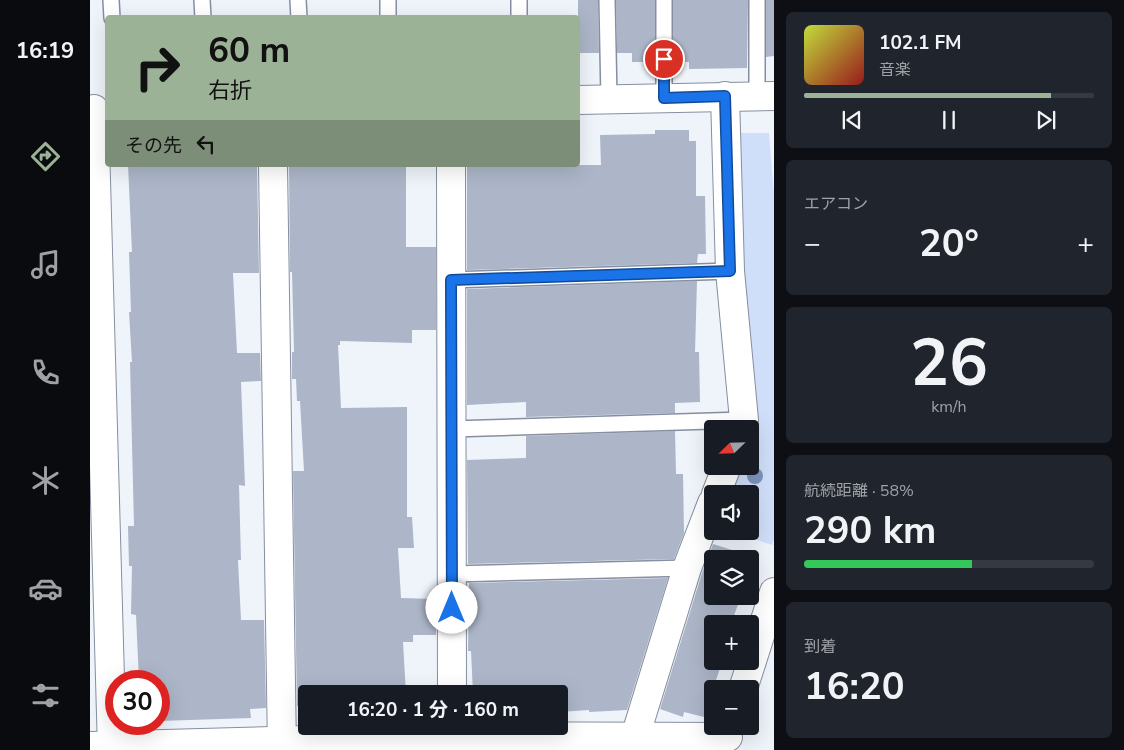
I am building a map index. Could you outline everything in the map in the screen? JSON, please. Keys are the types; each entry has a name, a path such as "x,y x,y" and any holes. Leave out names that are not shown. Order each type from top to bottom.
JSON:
{"street":[{"path":"725,96 730,271 743,420"},
{"path":"580,100 765,96"},
{"path":"97,109 105,747 282,746 407,735"},
{"path":"273,167 282,746"},
{"path":"451,167 452,685"},
{"path":"632,744 687,568 704,524"},
{"path":"746,680 774,592"},
{"path":"507,735 632,744 728,738"}],"lane":[{"path":"111,0 112,15"},
{"path":"202,0 203,15"},
{"path":"298,0 299,15"},
{"path":"388,0 388,15"},
{"path":"519,0 519,15"},
{"path":"607,0 609,99"},
{"path":"664,0 664,98"},
{"path":"757,0 765,96"},
{"path":"451,280 730,271"},
{"path":"452,429 704,426"},
{"path":"452,574 687,568"}],"shaded area":[{"path":"741,133 769,133 774,195 774,540 772,545 757,540 759,540 759,485 726,485 730,475 759,475 759,420 749,420 741,270"}],"building":[{"path":"578,0 598,0 599,53 580,53 580,15 578,15"},
{"path":"616,0 655,0 655,62 632,62 632,53 617,53"},
{"path":"673,0 748,0 747,68 689,69 689,62 673,62"},
{"path":"766,0 774,0 774,56 766,57"},
{"path":"655,130 689,130 689,141 696,141 696,196 705,196 706,254 698,254 697,263 467,270 467,167 580,167 580,165 601,165 600,135 655,134"},
{"path":"128,167 257,167 259,273 233,273 237,353 260,353 261,381 241,382 245,486 239,485 241,560 238,560 241,620 264,620 266,708 250,709 251,718 170,721 170,670 138,670 136,615 131,614 132,566 129,566 128,526 134,526 129,252 132,252"},
{"path":"289,167 406,167 406,247 436,247 436,330 412,330 412,343 340,341 340,345 338,345 341,408 407,407 407,517 412,517 414,548 398,548 401,598 436,599 436,635 413,635 413,642 403,642 405,685 298,685 297,706 293,471 304,471 300,401 297,401 296,379 292,379 292,352 294,352 292,272 290,272"},
{"path":"697,281 695,352 699,352 700,402 675,403 675,413 526,417 526,402 467,405 467,289"},
{"path":"675,431 676,474 683,474 684,533 674,559 468,564 467,460 526,458 526,436"},
{"path":"713,544 732,550 711,550"},
{"path":"704,568 704,605 738,605 734,615 704,615 704,670 719,670 716,680 704,680 704,717 684,712 683,717 660,709"},
{"path":"668,578 627,710 568,711 568,685 473,685 471,651 468,651 469,583"}],"route":[{"path":"452,608 451,280 730,271 725,96 664,98 664,59"}]}
